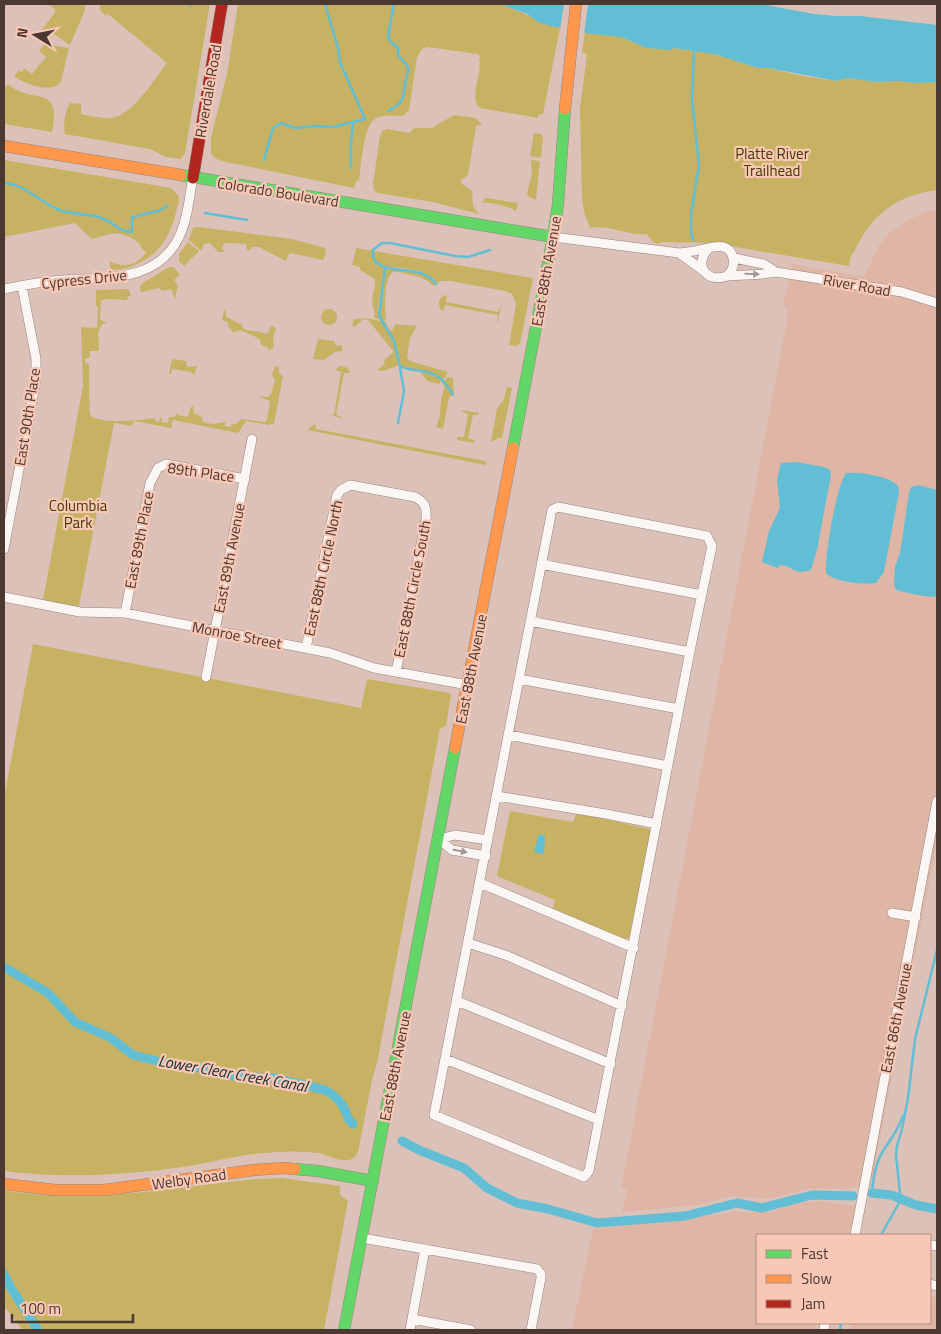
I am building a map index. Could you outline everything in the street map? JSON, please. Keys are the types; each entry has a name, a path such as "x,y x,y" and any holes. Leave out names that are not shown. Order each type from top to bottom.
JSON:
{"main road":[{"name":"Riverdale Road","path":"193,178 222,4"},
{"name":"East 88th Avenue","path":"344,1330 553,237 576,4"},
{"name":"Colorado Boulevard","path":"4,146 553,237"},
{"name":"Welby Road","path":"4,1184 56,1190 104,1190 254,1170 284,1168 318,1171 373,1181"}],"street":[{"name":"Cypress Drive","path":"4,289 66,280 121,277 136,273 157,262 179,237 193,178"},
{"path":"553,237 679,253 718,245 723,246 732,253 734,258 733,268 727,276 714,278 679,253"},
{"path":"704,271 702,258 704,252 709,248"},
{"name":"River Road","path":"734,258 764,264 776,272"},
{"name":"River Road","path":"727,276 763,275 776,272 902,292 937,303"},
{"name":"East 90th Place","path":"4,549 36,380 36,359 22,286"},
{"name":"East 89th Avenue","path":"206,677 252,439"},
{"name":"89th Place","path":"158,468 166,464 245,479"},
{"name":"East 89th Place","path":"125,613 150,483 158,468"},
{"name":"East 88th Circle North","path":"306,648 337,495 350,485 415,497 421,500 425,506"},
{"name":"East 88th Circle South","path":"396,672 426,519 425,506"},
{"path":"558,508 708,536 712,546 600,1120 589,1171 584,1177 434,1115 486,856 541,564 552,510 558,508"},
{"path":"541,564 702,595"},
{"name":"Monroe Street","path":"4,597 80,612 125,613 330,653 366,666 468,685"},
{"path":"530,621 690,652"},
{"path":"519,678 679,709"},
{"path":"509,736 668,766"},
{"path":"497,796 657,824"},
{"name":"East 86th Avenue","path":"855,1234 937,801"},
{"path":"438,839 455,835 488,840"},
{"path":"438,839 452,850 486,856"},
{"path":"480,883 634,948"},
{"path":"892,913 916,917"},
{"path":"468,943 508,956 622,1006"},
{"path":"457,1001 611,1064"},
{"path":"445,1059 600,1120"},
{"path":"362,1238 537,1269 541,1274 541,1278 531,1330"},
{"path":"410,1330 425,1249"},
{"path":"412,1319 471,1330"}],"shaded area":[{"path":"931,210 937,210 937,842 871,1185 809,1189 768,1199 733,1196 696,1205 622,1212 627,1189 621,1188 786,326 787,307 783,306 792,264 864,277 879,245 890,233 906,221"},
{"path":"821,1201 856,1206 849,1234 756,1234 756,1324 816,1324 815,1330 572,1330 593,1229 735,1212 772,1212 796,1203"},
{"path":"931,1296 937,1298 937,1330 850,1330 852,1324 931,1324"}],"green space":[{"path":"49,4 85,4 85,10 70,45 51,32 39,34 56,11"},
{"path":"101,4 210,4 185,153 181,159 166,157 150,149 65,134 65,118 70,103 81,104 81,114 104,118 120,115 143,95 167,63 108,14 106,16 99,9"},
{"path":"238,4 500,4 560,28 543,114 538,115 538,118 480,108 475,98 475,92 480,65 479,59 481,57 477,54 428,47 422,49 417,57 409,110 403,116 381,116 371,123 363,147 359,181 357,180 354,188 221,161 211,154 211,138 227,74"},
{"name":"Platte River Trailhead","path":"585,32 621,37 647,48 673,48 714,54 758,68 768,68 802,76 837,81 847,78 876,82 937,82 937,190 908,197 896,203 876,218 851,255 849,266 711,243 663,242 657,244 647,234 597,227 590,228 582,200 580,108 587,55 582,52"},
{"path":"45,44 69,48 61,81 57,85 46,88 31,85 14,76 19,70 22,72 24,68 32,74 46,57 39,51"},
{"path":"8,84 17,90 49,101 53,106 54,116 52,132 4,124 4,89"},
{"path":"454,115 475,118 482,124 476,126 468,175 461,180 462,184 472,191 473,206 479,214 433,202 378,193 374,190 373,184 382,131 388,129 409,133 414,128 432,128"},
{"path":"534,133 541,134 543,137 541,158 530,156"},
{"path":"4,160 171,188 178,195 179,199 174,221 165,240 152,255 132,266 118,270 110,269 110,261 120,265 135,263 146,252 139,243 121,234 116,233 92,239 75,223 4,237"},
{"path":"531,160 540,161 536,200 527,194 532,173"},
{"path":"484,199 518,203 516,211 500,205 483,203"},
{"path":"199,227 292,239 325,248 326,254 323,260 291,253 286,261 259,247 252,247 250,250 247,250 246,244 225,243 222,247 224,252 218,252 210,243 204,244 201,251 189,240 193,228"},
{"path":"188,242 199,251 184,266 179,261 179,254"},
{"path":"356,248 533,278 520,344 516,346 509,345 516,304 512,294 450,281 437,283 426,275 405,268 384,267 384,280 378,306 379,319 374,318 375,313 372,300 375,279 360,270 360,267 352,265"},
{"path":"169,267 173,267 180,275 174,280 178,285 175,299 171,289 162,291 159,288 141,292 140,287 143,283"},
{"path":"386,269 420,273 431,279 435,284 434,286 421,278 400,272 394,272 390,275 386,287 386,321 380,319 379,315"},
{"name":"Columbia Park","path":"96,290 129,290 131,296 127,297 128,300 105,299 101,301 100,319 107,323 102,324 98,333 99,351 90,351 90,357 85,359 85,363 89,364 91,416 101,420 115,421 153,419 155,417 155,421 159,422 160,418 162,418 161,422 168,423 169,417 174,417 177,413 178,415 188,417 190,408 193,406 194,413 202,417 203,422 213,424 225,422 225,426 230,427 241,419 265,422 270,401 258,396 267,397 271,395 275,380 272,375 275,366 279,367 279,373 283,376 274,424 269,425 246,421 238,433 173,420 171,428 134,421 132,426 114,423 78,611 42,605 83,386 81,329 82,327 97,328 98,307 96,306"},
{"path":"445,295 447,296 446,302 498,312 501,306 498,322 498,315 445,305 442,311 439,302"},
{"path":"326,309 332,309 337,314 335,323 326,325 321,320 321,314"},
{"path":"224,310 226,317 241,324 244,329 266,334 271,326 274,326 276,330 273,336 274,347 269,351 268,348 261,345 258,338 240,330 233,333 228,327 229,323 222,320"},
{"path":"365,318 386,322 388,328 392,331 395,324 417,326 410,338 407,358 410,361 448,372 446,376 439,384 426,380 419,370 399,365 384,371 377,370 385,363 384,360 394,352 368,320 363,319 355,327 352,325 354,319"},
{"path":"318,339 334,341 336,346 342,345 342,351 335,352 324,360 313,359"},
{"path":"172,359 186,361 187,367 197,366 194,375 191,372 172,369 171,374 169,374"},
{"path":"340,366 348,368 350,373 344,373 336,415 342,418 326,414 334,415 341,372 335,370"},
{"path":"448,377 453,378 454,392 449,398 443,429 436,427 440,416 441,399 445,386 442,384"},
{"path":"507,387 512,388 502,438 491,442 497,409 504,399"},
{"path":"462,410 479,413 478,415 473,415 468,438 474,440 474,443 457,440 457,437 464,437 468,414"},
{"path":"315,424 316,429 486,461 486,465 307,430"},
{"path":"33,644 361,708 367,679 449,693 451,695 446,726 440,729 359,1149 353,1158 341,1160 319,1153 272,1152 244,1155 183,1167 116,1174 49,1175 4,1171 4,798"},
{"path":"510,811 573,822 578,813 649,829 651,833 629,938 622,939 553,909 555,900 497,876"},
{"path":"281,1178 340,1186 340,1195 348,1201 324,1330 23,1330 4,1306 4,1191 44,1195 134,1193"}],"water":[{"path":"500,4 760,4 814,14 860,16 937,25 937,82 876,82 847,78 837,81 768,68 758,68 714,54 673,48 670,50 647,48 621,37 592,34 551,26 538,22 527,14"},
{"path":"796,462 824,467 830,470 831,475 817,550 811,570 805,572 780,565 778,568 762,562 769,531 780,508 777,480 781,463"},
{"path":"846,473 881,477 898,486 899,492 884,572 876,583 850,582 836,579 826,573 827,551 832,522 842,481"},
{"path":"918,485 937,490 937,597 908,593 897,590 894,586 895,567 900,553 909,493 911,487"},
{"path":"539,834 545,836 544,854 534,852"}],"pier":[{"path":"564,4 588,4 584,35 560,30"}],"waterway":[{"path":"264,160 273,128 281,123 295,128 333,127 365,119 340,62 338,48 325,4"},
{"path":"388,111 403,98 408,70 408,67 398,55 398,48 390,41 388,36 394,4"},
{"path":"693,240 691,214 699,165 692,100 694,50"},
{"path":"351,168 353,123"},
{"path":"4,183 26,190 54,208 99,217 128,232 132,232 132,217 158,211 168,206"},
{"path":"205,213 247,220"},
{"path":"436,284 429,277 420,273 382,266 373,257 373,250 382,243 468,257 490,250"},
{"path":"385,268 379,316 394,341 400,366 433,374 446,384 453,395"},
{"path":"398,423 404,391 400,368"},
{"path":"882,1234 899,1203 897,1146 908,1098 915,1039 937,950"},
{"name":"Lower Clear Creek Canal","path":"4,967 48,993 75,1022 111,1038 133,1055 233,1076 274,1078 325,1090 339,1101 353,1124"},
{"path":"872,1193 878,1160 903,1116"},
{"name":"Lower Clear Creek Canal","path":"402,1141 464,1168 487,1188 517,1203 548,1209 597,1223 685,1216 737,1203 762,1208 812,1195 853,1196"},
{"name":"Lower Clear Creek Canal","path":"872,1193 891,1195 916,1205 937,1209"},
{"path":"4,1274 38,1330"},
{"path":"840,1330 841,1324"}],"traffic: fast":[{"path":"181,175 553,237 558,204 565,109"},
{"path":"513,448 553,237"},
{"path":"344,1330 455,748"},
{"path":"295,1169 318,1171 373,1181"}],"traffic: slow":[{"path":"565,109 576,4"},
{"path":"4,146 181,175"},
{"path":"455,748 513,448"},
{"path":"4,1184 55,1190 104,1190 254,1170 295,1169"}],"traffic: jam":[{"path":"193,178 222,4"}]}
